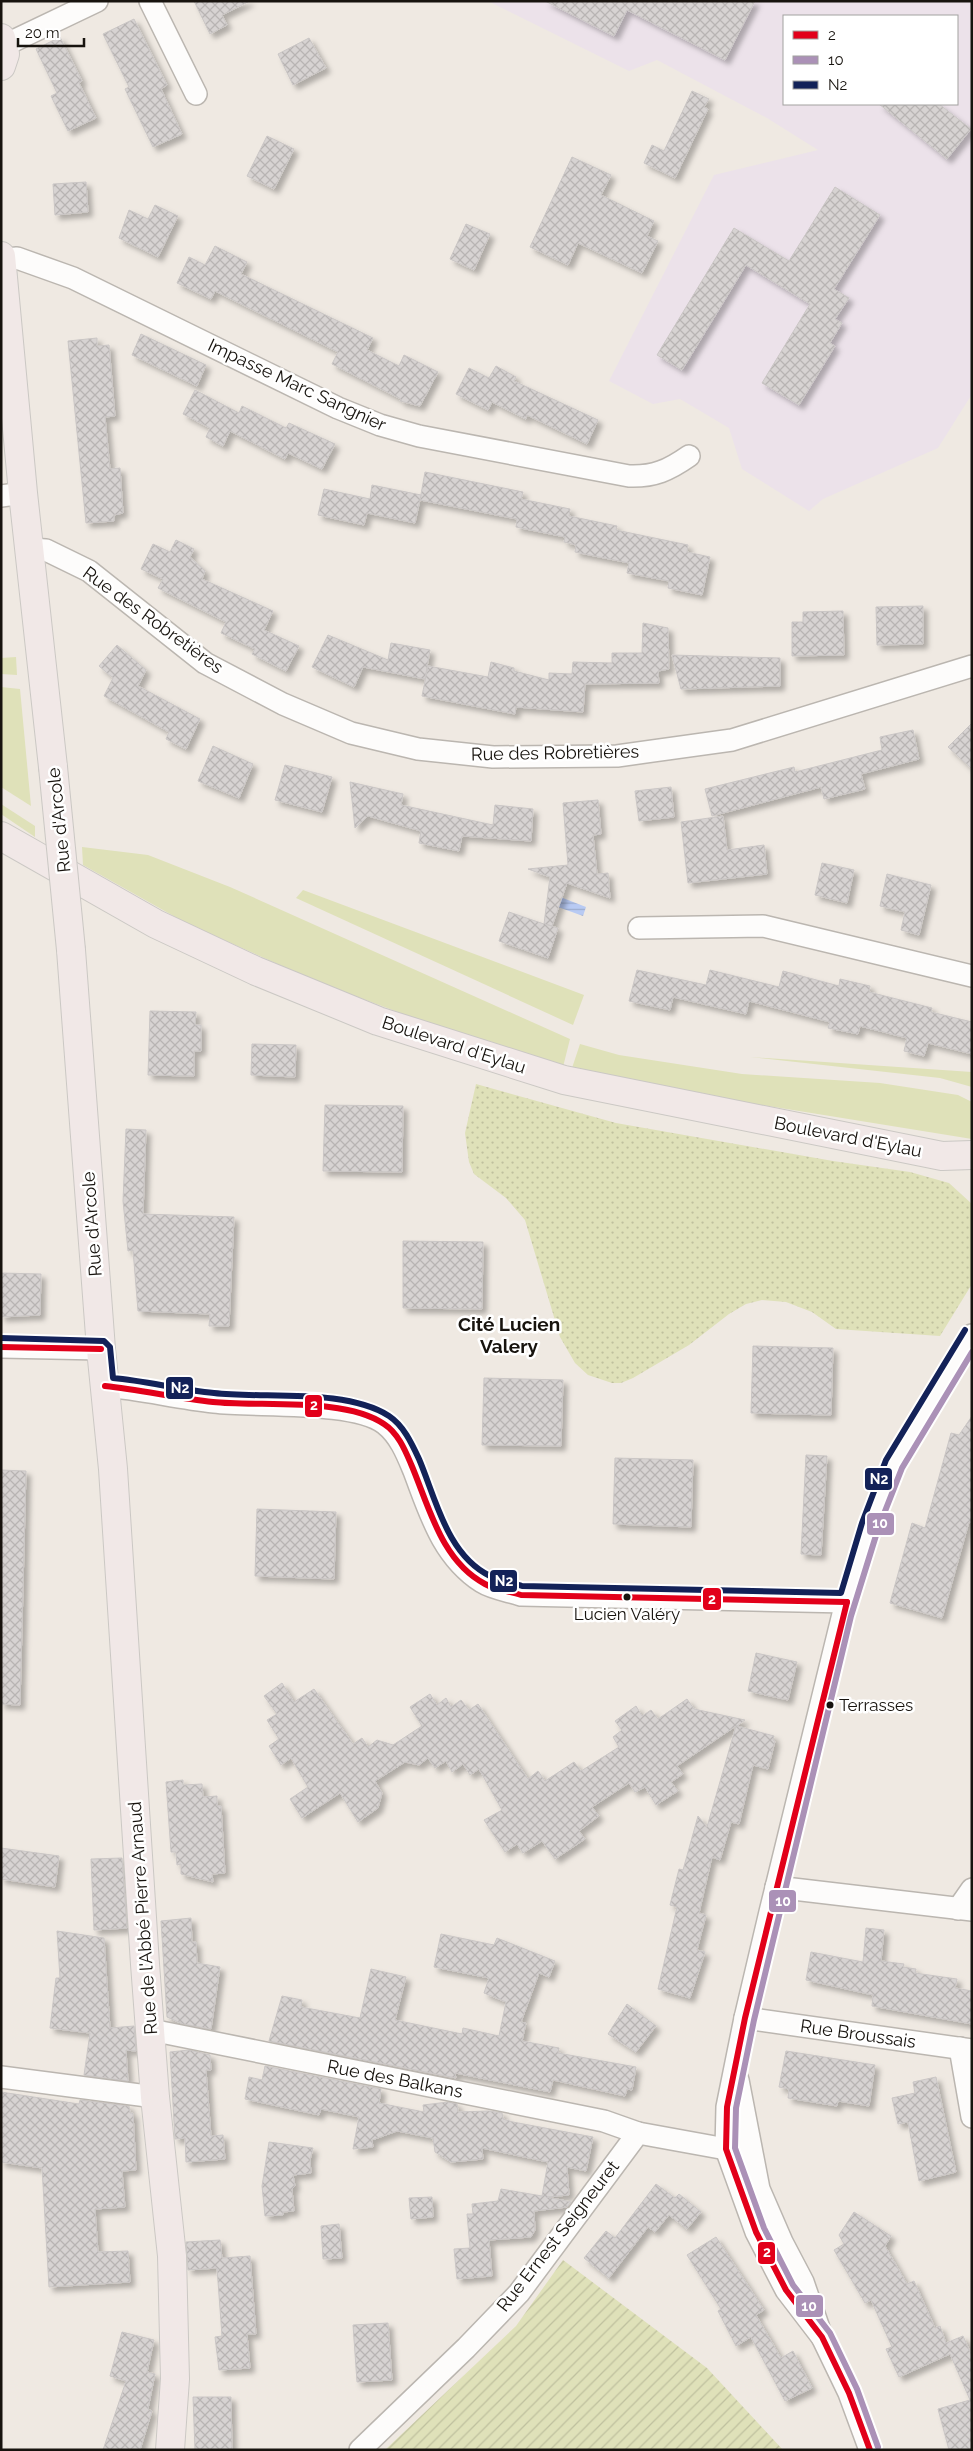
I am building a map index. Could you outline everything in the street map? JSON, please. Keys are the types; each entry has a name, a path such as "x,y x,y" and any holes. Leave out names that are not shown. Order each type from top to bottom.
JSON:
{"main road":[{"name":"Rue d'Arcole","path":"1,256 12,494 30,549 54,768 71,950 105,1386"},
{"name":"Boulevard d'Eylau","path":"1,836 156,924 256,971 378,1021 564,1080 942,1156 972,1155"},
{"name":"Boulevard d'Eylau","path":"942,1156 972,1174"},
{"name":"Rue de l'Abbé Pierre Arnaud","path":"105,1386 113,1470 155,2097 172,2256 175,2379 170,2450"}],"street":[{"path":"2,50 97,1"},
{"path":"150,1 196,94"},
{"name":"Impasse Marc Sangnier","path":"2,260 17,258 73,278 338,408 380,425 418,436 629,476 645,477 660,474 689,456"},
{"name":"Rue des Robretières","path":"30,549 46,550 89,571 206,663 283,704 351,733 418,749 493,757 617,756 712,743 732,740 969,672"},
{"path":"638,928 763,926 972,976"},
{"path":"822,2338 786,2290 756,2232 732,2148 727,2107 745,2018 776,1887 847,1602 870,1526 894,1464 972,1335"},
{"path":"1,1347 101,1349"},
{"path":"105,1386 221,1403 349,1409 373,1416 384,1423 398,1437 440,1537 457,1562 483,1583 522,1595 847,1602"},
{"path":"776,1887 965,1910 972,1889"},
{"name":"Rue Broussais","path":"745,2018 966,2049"},
{"name":"Rue des Balkans","path":"150,2030 604,2121 638,2133"},
{"path":"966,2049 972,2117"},
{"path":"736,2062 745,2122 759,2189 782,2242 803,2282 822,2338 849,2393 870,2450"},
{"path":"1,2077 155,2097"},
{"path":"732,2148 745,2122"},
{"path":"638,2133 732,2148"},
{"name":"Rue Ernest Seigneuret","path":"360,2450 466,2348 519,2292 638,2133"},
{"path":"732,2148 746,2174 759,2189"}],"shaded area":[{"path":"488,1 972,1 972,394 938,448 823,499 809,511 742,469 729,428 680,399 653,404 609,381 714,175 818,150 767,118 657,60 629,71"}],"green space":[{"path":"16,657 17,675 1,674 1,658"},
{"path":"1,687 20,689 31,806 1,787"},
{"path":"1,804 35,826 35,837 1,814"},
{"path":"82,847 148,855 230,887 570,1039 563,1067 459,1035 318,982 186,923 83,865"},
{"path":"303,890 584,995 573,1025 296,898"},
{"path":"580,1044 619,1055 742,1074 880,1083 958,1095 972,1102 972,1139 706,1096 572,1068"},
{"path":"750,1057 972,1072 972,1087 940,1078"},
{"path":"476,1084 616,1123 833,1161 910,1172 949,1183 972,1204 972,1284 940,1336 836,1329 812,1312 786,1302 762,1300 746,1304 729,1314 689,1345 633,1378 621,1383 612,1383 588,1375 575,1363 560,1337 525,1220 506,1198 474,1174 469,1162 465,1133"},
{"path":"563,2260 707,2368 783,2450 385,2450 516,2326"}],"water":[{"path":"550,893 586,907 583,916 547,903"}],"building":[{"path":"194,1 250,1 222,15 227,25 210,34"},
{"path":"545,1 755,1 725,60 627,10 614,36"},
{"path":"134,19 167,85 161,89 182,134 153,147 125,89 129,87 103,34"},
{"path":"60,37 82,81 79,83 96,118 68,131 51,96 57,93 36,49"},
{"path":"309,38 326,68 293,85 278,54"},
{"path":"692,91 709,99 704,107 708,109 675,178 644,163 652,145 664,151"},
{"path":"880,105 940,105 971,129 947,159"},
{"path":"267,136 294,149 274,189 247,176"},
{"path":"572,157 611,175 601,195 654,221 647,236 658,241 642,273 578,243 568,265 530,247"},
{"path":"86,182 88,212 55,215 53,184"},
{"path":"835,187 880,215 834,289 849,298 835,319 842,323 830,343 835,346 799,405 762,383 810,304 746,265 682,370 657,355 734,228 789,261"},
{"path":"155,205 178,216 158,257 119,238 129,210 148,219"},
{"path":"466,224 490,234 474,270 450,259"},
{"path":"215,246 247,262 241,274 373,338 367,350 399,366 404,355 438,372 420,406 400,401 401,399 332,364 338,352 215,291 211,299 177,283 189,257 205,265"},
{"path":"141,334 206,365 197,386 132,355"},
{"path":"97,338 97,346 109,345 115,416 105,417 110,469 120,468 123,513 114,515 114,521 86,523 68,341"},
{"path":"496,366 516,377 514,381 598,420 587,444 527,415 526,419 492,402 488,410 456,394 469,368 489,378"},
{"path":"195,390 239,413 242,406 286,428 289,423 335,444 322,469 288,453 285,459 230,431 223,446 206,437 210,428 183,414"},
{"path":"425,472 523,492 521,499 570,509 569,516 617,526 616,530 688,545 687,552 710,557 702,595 668,588 669,581 627,573 629,563 575,552 576,545 564,542 565,537 516,527 517,519 420,500"},
{"path":"372,485 421,495 415,523 367,513 364,525 318,515 324,489 370,499"},
{"path":"176,540 194,549 190,557 205,571 202,579 273,611 264,630 299,646 286,671 252,654 255,649 221,633 226,622 158,588 163,579 141,569 153,544 170,552"},
{"path":"923,606 923,644 877,645 876,607"},
{"path":"843,611 844,655 792,656 792,622 803,622 803,612"},
{"path":"643,623 668,628 669,669 658,671 659,683 585,684 583,712 516,707 515,714 422,696 428,666 488,677 491,662 514,668 514,671 549,680 549,673 572,674 573,662 612,663 612,653 642,653"},
{"path":"328,635 388,660 391,643 430,650 425,679 363,667 354,687 312,667"},
{"path":"117,645 146,670 138,686 200,719 186,749 166,739 169,732 104,696 113,678 99,666"},
{"path":"672,655 780,658 780,686 681,689"},
{"path":"972,723 972,769 948,747"},
{"path":"913,730 919,759 861,774 865,789 824,799 821,787 712,816 705,789 794,767 795,772 882,750 880,737"},
{"path":"213,746 253,764 239,798 198,781"},
{"path":"285,765 332,777 322,812 275,800"},
{"path":"350,782 403,794 401,805 493,825 495,805 533,809 531,841 462,836 459,851 419,843 421,831 368,816 355,828"},
{"path":"671,787 674,817 639,821 635,791"},
{"path":"598,800 601,834 593,835 597,874 608,873 610,898 567,883 552,926 545,924 558,928 548,958 499,941 509,912 544,924 550,877 528,869 568,865 563,803"},
{"path":"723,816 727,850 764,845 767,874 688,883 681,822"},
{"path":"822,863 854,870 847,903 815,895"},
{"path":"887,874 931,885 919,935 901,930 905,912 880,906"},
{"path":"637,970 706,985 710,970 779,987 783,971 839,986 840,979 870,986 869,992 932,1008 931,1012 972,1022 972,1054 928,1043 924,1056 904,1051 907,1038 860,1026 858,1034 828,1028 830,1022 749,1001 746,1014 673,997 670,1010 629,1001"},
{"path":"150,1011 196,1012 195,1025 201,1025 201,1051 194,1051 194,1076 148,1075"},
{"path":"252,1044 296,1045 295,1077 251,1075"},
{"path":"325,1105 403,1106 402,1172 323,1171"},
{"path":"126,1129 146,1130 143,1214 234,1217 229,1326 209,1326 210,1314 138,1311 133,1250 128,1251 123,1201"},
{"path":"403,1241 483,1242 482,1309 403,1308"},
{"path":"1,1273 41,1274 40,1315 1,1317"},
{"path":"753,1346 833,1348 831,1415 751,1413"},
{"path":"484,1378 563,1380 561,1446 482,1445"},
{"path":"972,1416 972,1523 969,1522 942,1618 890,1603 912,1523 925,1528 951,1433 959,1435"},
{"path":"806,1455 827,1456 821,1555 801,1554"},
{"path":"615,1458 693,1460 691,1527 613,1524"},
{"path":"1,1470 26,1471 20,1705 1,1704"},
{"path":"257,1509 336,1512 334,1579 255,1576"},
{"path":"756,1653 797,1662 788,1700 748,1691"},
{"path":"282,1683 294,1702 314,1689 353,1744 362,1738 368,1747 377,1740 393,1745 422,1726 410,1707 430,1694 437,1705 446,1698 451,1707 461,1700 469,1710 478,1704 528,1779 538,1771 545,1781 574,1762 581,1771 619,1747 613,1737 622,1730 615,1721 636,1706 642,1716 651,1710 658,1719 687,1699 694,1709 745,1720 737,1726 774,1736 773,1740 775,1741 768,1769 753,1765 739,1824 731,1822 720,1860 712,1857 699,1913 706,1915 697,1950 705,1952 690,1998 658,1989 677,1907 670,1905 679,1869 683,1870 698,1816 707,1827 736,1726 677,1766 683,1774 671,1782 678,1791 656,1805 645,1787 635,1792 629,1783 592,1807 599,1816 579,1831 585,1839 555,1859 542,1841 523,1853 517,1844 505,1852 484,1820 502,1810 479,1769 470,1775 463,1764 452,1772 446,1761 435,1768 428,1758 419,1765 405,1762 375,1781 382,1793 378,1808 358,1822 340,1793 302,1818 290,1799 308,1787 291,1758 281,1765 269,1746 279,1739 267,1720 277,1714 264,1696"},
{"path":"183,1780 183,1785 202,1784 203,1797 217,1796 217,1806 221,1806 225,1873 212,1874 213,1882 181,1874 181,1864 177,1865 176,1852 171,1852 166,1782"},
{"path":"1,1848 59,1856 55,1887 1,1879"},
{"path":"122,1858 127,1928 94,1930 91,1859"},
{"path":"191,1918 192,1942 196,1942 197,1963 220,1967 211,2029 183,2024 167,2017 161,1921"},
{"path":"866,1928 884,1930 881,1961 904,1964 903,1967 916,1969 915,1973 957,1979 955,1988 972,1991 972,2024 872,2006 873,1995 806,1980 811,1952 863,1962"},
{"path":"57,1931 104,1938 110,2028 134,2026 136,2051 126,2050 128,2081 84,2075 90,2033 50,2028 56,1978 60,1978"},
{"path":"441,1934 494,1945 497,1938 555,1961 549,1977 539,1973 521,2022 526,2023 522,2041 559,2048 558,2053 636,2067 632,2090 627,2089 625,2096 553,2080 550,2092 455,2073 456,2078 269,2041 282,1996 302,2000 301,2007 360,2018 371,1969 406,1977 395,2020 462,2034 463,2028 499,2036 506,2002 484,1993 489,1978 434,1967"},
{"path":"627,2004 656,2026 636,2052 608,2034"},
{"path":"189,2050 210,2055 211,2070 206,2070 211,2136 223,2135 225,2159 186,2162 185,2138 175,2139 170,2052"},
{"path":"786,2051 875,2065 869,2106 838,2101 837,2106 788,2098 789,2089 779,2087"},
{"path":"265,2066 381,2089 379,2103 424,2112 423,2105 448,2102 457,2104 458,2112 489,2111 502,2113 503,2119 513,2122 593,2137 586,2171 567,2167 569,2195 547,2197 571,2202 567,2207 534,2211 535,2230 531,2237 489,2240 492,2276 457,2279 454,2249 470,2248 467,2214 473,2214 472,2204 498,2201 501,2189 542,2196 548,2162 482,2148 483,2159 451,2162 435,2152 433,2138 397,2131 372,2140 373,2147 353,2149 359,2117 321,2109 319,2115 245,2099 249,2077 262,2080"},
{"path":"936,2077 956,2172 919,2181 908,2122 898,2124 892,2098 915,2093 913,2082"},
{"path":"1,2092 79,2104 80,2100 129,2106 130,2113 133,2113 136,2170 122,2171 125,2207 95,2209 98,2252 128,2251 130,2282 49,2287 42,2168 1,2162"},
{"path":"269,2142 313,2148 310,2160 311,2173 293,2175 295,2186 292,2189 294,2211 283,2212 283,2215 265,2216 262,2186"},
{"path":"656,2184 675,2198 679,2194 701,2212 687,2229 669,2215 655,2232 648,2227 609,2278 584,2258 606,2231 615,2238"},
{"path":"432,2197 433,2217 411,2219 409,2198"},
{"path":"854,2212 891,2236 885,2246 907,2284 914,2281 935,2328 940,2326 946,2343 963,2336 972,2356 972,2450 949,2450 938,2409 970,2400 950,2354 899,2377 886,2349 892,2347 871,2300 865,2303 834,2250 844,2244 839,2235"},
{"path":"339,2224 342,2258 323,2259 321,2226"},
{"path":"716,2237 764,2310 756,2315 781,2358 793,2351 812,2388 785,2401 751,2337 736,2346 718,2311 721,2309 687,2255"},
{"path":"220,2240 222,2258 250,2256 256,2334 247,2334 250,2368 219,2370 215,2337 222,2336 217,2268 188,2270 186,2242"},
{"path":"388,2323 392,2380 357,2382 353,2325"},
{"path":"122,2332 154,2340 147,2372 155,2374 148,2409 152,2411 140,2450 103,2450 126,2381 110,2376"},
{"path":"193,2397 231,2397 232,2450 195,2450"}],"transit line":[{"name":"N2","path":"1,1338 104,1341 110,1347 113,1378 234,1395 328,1398 350,1401 371,1407 394,1420 407,1436 419,1459 445,1525 463,1554 475,1567 502,1581 522,1586 841,1593 862,1523 886,1460 965,1330"},
{"name":"2","path":"1,1347 101,1349"},
{"name":"10","path":"878,2447 857,2389 830,2333 793,2285 764,2228 735,2148 736,2108 754,2020 851,1616 878,1529 902,1468 972,1352"},
{"name":"2","path":"105,1386 213,1402 325,1406 348,1410 384,1424 393,1432 404,1448 438,1531 447,1547 470,1574 485,1584 498,1589 521,1595 847,1602"},
{"name":"2","path":"847,1602 745,2018 727,2107 726,2149 756,2232 786,2290 822,2337 849,2393 870,2450"}],"place":[{"name":"Lucien Valéry","path":"627,1597"},
{"name":"Terrasses","path":"830,1705"}],"district":[{"name":"Cité Lucien Valery","path":"509,1335"}]}
